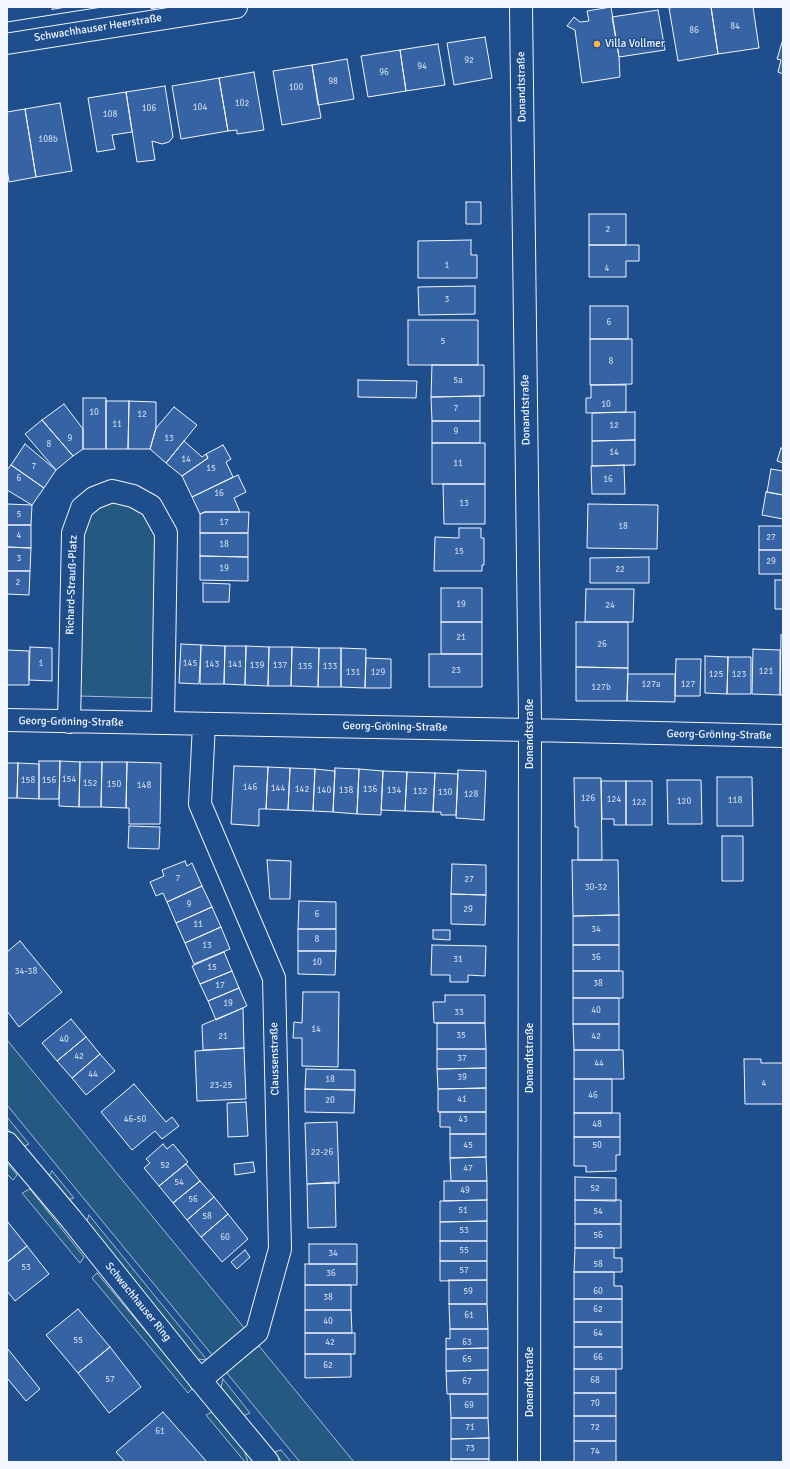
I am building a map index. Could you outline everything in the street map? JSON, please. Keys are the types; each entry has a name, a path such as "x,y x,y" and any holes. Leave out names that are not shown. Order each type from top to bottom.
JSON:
{"street":[{"path":"7,12 42,7"},
{"path":"7,28 140,7"},
{"name":"Schwachhauser Heerstraße","path":"7,43 236,7"},
{"name":"Donandtstraße","path":"522,7 530,730 529,1462"},
{"name":"Richard-Strauß-Platz","path":"68,722 73,533 82,508 94,498 112,491 133,496 151,506 166,533 163,723"},
{"name":"Georg-Gröning-Straße","path":"7,720 783,736"},
{"name":"Claussenstraße","path":"200,1380 257,1332 280,1249 274,978 200,804 204,724"},
{"name":"Schwachhauser Ring","path":"7,1143 71,1219 268,1462"}],"shaded area":[{"path":"110,503 127,503 147,512 159,546 153,698 79,696 82,532 87,518 97,509"},
{"path":"7,1040 246,1330 213,1356 7,1105"},
{"path":"7,1117 29,1144 22,1147 7,1128"},
{"path":"7,1163 17,1175 13,1180 7,1174"},
{"path":"52,1171 74,1198 67,1200 48,1177"},
{"path":"30,1189 84,1257 80,1263 22,1193"},
{"path":"89,1215 207,1360 197,1359 86,1223"},
{"path":"97,1273 193,1388 188,1393 92,1278"},
{"path":"259,1346 354,1462 300,1462 226,1372"},
{"path":"223,1379 250,1413 243,1416 221,1387"},
{"path":"212,1412 244,1450 248,1462 245,1462 206,1415"},
{"path":"281,1450 291,1462 282,1462 274,1452"}],"building":[{"name":"Villa Vollmer","path":"611,7 619,57 620,77 582,83 575,30 567,26 574,17 580,22 589,21 587,11"},
{"path":"711,7 718,54 678,61 669,8"},
{"path":"711,7 753,7 759,48 718,54"},
{"path":"658,10 665,50 619,57 612,17"},
{"path":"485,37 492,78 454,85 447,43"},
{"path":"783,39 783,74 778,72 781,60 777,59"},
{"path":"438,44 445,85 406,91 400,50"},
{"path":"400,50 406,91 368,97 361,56"},
{"path":"347,59 354,99 318,105 312,65"},
{"path":"312,65 321,118 282,125 273,71"},
{"path":"254,72 264,130 237,134 237,130 228,131 219,78"},
{"path":"219,78 228,131 181,139 172,86"},
{"path":"165,86 173,137 169,142 162,144 152,141 155,160 137,162 126,92"},
{"path":"126,92 132,132 112,135 115,149 97,152 88,98"},
{"path":"60,103 72,171 36,177 25,109"},
{"path":"25,109 36,177 9,182 7,169 7,112"},
{"path":"466,202 481,202 481,224 466,224"},
{"path":"589,214 626,214 626,245 589,245"},
{"path":"471,240 471,255 477,255 477,278 418,278 418,241"},
{"path":"589,245 639,245 639,261 626,261 626,277 589,277"},
{"path":"475,286 475,314 419,315 418,287"},
{"path":"590,306 628,306 628,339 590,339"},
{"path":"408,320 478,320 478,365 408,365"},
{"path":"590,339 632,339 632,384 590,385"},
{"path":"432,365 484,365 484,396 431,397"},
{"path":"358,380 417,381 416,398 358,397"},
{"path":"591,385 626,385 626,412 586,413 586,398 591,398"},
{"path":"480,396 480,421 432,421 431,397"},
{"path":"83,398 106,398 106,449 83,449"},
{"path":"106,401 129,401 128,449 106,449"},
{"path":"129,401 156,402 156,428 150,449 128,449"},
{"path":"64,404 83,429 83,449 73,456 42,420"},
{"path":"174,407 197,425 166,463 150,449 156,428"},
{"path":"635,412 635,440 592,441 592,413"},
{"path":"42,420 73,456 56,470 25,434"},
{"path":"432,421 480,421 480,443 432,443"},
{"path":"635,440 635,465 592,466 592,441"},
{"path":"184,441 202,457 206,454 208,458 182,476 166,463"},
{"path":"432,443 485,443 485,484 432,484"},
{"path":"25,444 56,470 44,488 11,465"},
{"path":"223,445 231,459 226,462 233,477 192,497 182,476 208,458 206,454"},
{"path":"781,448 783,449 783,463 777,461"},
{"path":"11,465 44,488 32,505 7,490 7,470"},
{"path":"624,465 625,494 592,494 591,466"},
{"path":"771,469 783,471 783,495 767,492"},
{"path":"238,475 246,492 234,498 240,512 205,512 200,514 192,497"},
{"path":"443,484 485,484 485,524 444,524"},
{"path":"766,492 783,495 783,519 762,515"},
{"path":"7,504 32,505 31,525 7,525"},
{"path":"588,504 658,505 657,549 587,548"},
{"path":"205,512 249,512 248,533 200,533 200,514"},
{"path":"7,525 31,525 31,548 7,547"},
{"path":"759,526 783,526 783,550 759,550"},
{"path":"459,528 481,528 481,538 484,538 484,565 482,565 482,571 434,571 435,537 459,538"},
{"path":"200,533 248,533 248,557 200,556"},
{"path":"7,547 31,548 30,571 7,571"},
{"path":"759,550 783,550 783,574 759,574"},
{"path":"200,556 248,557 248,581 200,580"},
{"path":"649,557 649,583 590,583 590,558"},
{"path":"7,571 30,571 29,595 7,594"},
{"path":"775,580 783,580 783,609 775,609"},
{"path":"203,583 230,584 229,602 203,602"},
{"path":"441,588 482,588 482,622 441,622"},
{"path":"586,589 634,589 633,622 585,622"},
{"path":"441,622 482,622 482,654 441,654"},
{"path":"576,622 628,622 628,668 576,667"},
{"path":"781,635 783,635 783,695 780,695"},
{"path":"181,644 201,645 199,684 179,683"},
{"path":"201,645 225,646 224,684 200,684"},
{"path":"225,646 246,646 245,685 224,684"},
{"path":"246,646 269,647 268,686 245,685"},
{"path":"30,647 52,648 52,681 29,680"},
{"path":"269,647 292,647 291,686 268,686"},
{"path":"292,647 319,648 318,687 291,686"},
{"path":"319,648 341,648 341,687 318,687"},
{"path":"341,648 366,649 365,688 341,687"},
{"path":"753,649 780,650 780,695 752,694"},
{"path":"7,650 29,651 29,685 7,685"},
{"path":"429,654 482,654 482,687 429,687"},
{"path":"705,656 728,657 727,694 705,693"},
{"path":"728,657 751,657 751,694 727,694"},
{"path":"366,658 391,659 391,688 365,688"},
{"path":"676,659 701,659 700,696 675,696"},
{"path":"576,667 628,668 627,701 576,701"},
{"path":"628,674 675,674 675,702 627,701"},
{"path":"39,761 60,761 59,799 39,799"},
{"path":"60,761 80,762 79,807 59,806"},
{"path":"80,762 102,762 101,807 79,807"},
{"path":"102,762 127,762 126,808 101,807"},
{"path":"127,762 161,763 160,824 129,824 129,808 126,808"},
{"path":"7,763 18,763 17,798 7,798"},
{"path":"18,763 39,764 39,799 17,798"},
{"path":"234,766 268,767 266,809 259,809 259,826 231,824"},
{"path":"268,767 290,768 288,810 266,809"},
{"path":"290,768 315,769 313,811 288,810"},
{"path":"335,768 359,769 357,814 333,812"},
{"path":"315,769 335,771 333,812 313,811"},
{"path":"359,769 383,771 381,815 357,814"},
{"path":"458,770 486,771 484,820 456,818"},
{"path":"383,771 407,772 405,811 381,810"},
{"path":"407,772 435,773 433,812 405,811"},
{"path":"435,773 458,774 456,815 441,815 441,812 433,812"},
{"path":"717,777 752,777 753,826 717,826"},
{"path":"574,778 601,778 602,860 578,860 578,827 575,827"},
{"path":"667,780 701,780 702,824 668,824"},
{"path":"601,781 626,781 626,825 614,825 614,819 602,819"},
{"path":"626,781 652,781 652,825 626,825"},
{"path":"129,826 160,827 159,849 128,848"},
{"path":"722,836 743,836 743,881 722,881"},
{"path":"267,860 291,861 290,899 270,899"},
{"path":"572,860 618,860 619,915 573,916"},
{"path":"185,861 187,866 192,863 202,886 167,902 163,893 156,896 150,882 164,876 162,870"},
{"path":"452,864 486,865 486,895 451,894"},
{"path":"202,886 212,907 176,923 167,902"},
{"path":"451,894 486,895 485,925 451,924"},
{"path":"299,901 336,902 336,929 298,929"},
{"path":"212,907 221,927 185,943 176,923"},
{"path":"619,915 619,945 573,945 573,916"},
{"path":"221,927 230,949 194,964 185,943"},
{"path":"298,929 336,929 336,951 298,951"},
{"path":"433,930 450,930 450,940 433,939"},
{"path":"20,941 62,992 19,1027 7,1011 7,952"},
{"path":"432,945 486,946 485,976 468,975 468,982 450,982 450,975 431,975"},
{"path":"573,945 619,945 619,971 573,971"},
{"path":"298,951 336,951 335,975 298,974"},
{"path":"224,952 232,971 200,984 192,966"},
{"path":"232,971 239,988 208,1001 200,984"},
{"path":"573,971 623,971 623,998 573,998"},
{"path":"239,988 247,1006 216,1020 208,1001"},
{"path":"303,992 339,992 338,1067 302,1066 302,1038 293,1038 294,1022 302,1023"},
{"path":"445,995 485,995 485,1023 434,1023 433,1002 445,1002"},
{"path":"573,998 619,998 619,1024 573,1024"},
{"path":"243,1008 244,1048 203,1050 202,1025"},
{"path":"71,1019 86,1037 57,1061 42,1043"},
{"path":"437,1023 485,1023 486,1049 437,1049"},
{"path":"573,1024 619,1024 619,1050 574,1050"},
{"path":"86,1037 100,1054 72,1078 57,1061"},
{"path":"244,1048 246,1099 197,1101 195,1051"},
{"path":"437,1049 486,1049 486,1068 437,1069"},
{"path":"574,1050 623,1050 624,1079 574,1079"},
{"path":"100,1054 115,1071 86,1095 72,1078"},
{"path":"744,1059 761,1059 761,1063 783,1063 783,1104 745,1104"},
{"path":"486,1068 486,1088 438,1089 437,1069"},
{"path":"306,1069 355,1070 355,1090 305,1089"},
{"path":"574,1079 612,1079 612,1113 574,1113"},
{"path":"134,1084 166,1122 172,1117 179,1126 162,1139 155,1131 132,1150 101,1112"},
{"path":"486,1088 486,1112 438,1112 438,1089"},
{"path":"305,1089 355,1090 354,1113 305,1112"},
{"path":"246,1102 248,1136 228,1137 227,1103"},
{"path":"440,1112 486,1112 486,1134 450,1134 450,1127 440,1127"},
{"path":"574,1113 620,1113 620,1137 574,1137"},
{"path":"337,1122 339,1183 307,1184 305,1123"},
{"path":"450,1134 486,1134 486,1157 450,1158"},
{"path":"574,1137 620,1137 620,1155 616,1155 616,1171 586,1172 586,1166 574,1166"},
{"path":"163,1144 167,1149 173,1144 188,1162 159,1186 144,1168 150,1163 146,1159"},
{"path":"486,1157 487,1181 451,1181 450,1158"},
{"path":"253,1162 255,1172 235,1175 234,1164"},
{"path":"186,1164 200,1181 173,1203 159,1186"},
{"path":"575,1177 616,1178 616,1201 575,1200"},
{"path":"200,1181 214,1197 187,1220 173,1203"},
{"path":"444,1181 487,1181 487,1200 444,1201"},
{"path":"335,1182 336,1227 308,1228 307,1184"},
{"path":"214,1197 228,1214 201,1237 187,1220"},
{"path":"487,1200 487,1221 440,1222 440,1201"},
{"path":"575,1200 621,1200 621,1224 575,1224"},
{"path":"228,1214 248,1239 222,1262 201,1237"},
{"path":"7,1221 27,1246 7,1262"},
{"path":"487,1221 487,1241 440,1241 440,1222"},
{"path":"575,1224 621,1224 621,1248 575,1248"},
{"path":"440,1241 487,1241 487,1261 440,1261"},
{"path":"309,1244 357,1244 357,1264 309,1264"},
{"path":"27,1246 49,1274 15,1301 7,1291 7,1262"},
{"path":"575,1248 614,1248 614,1258 622,1258 622,1272 574,1272"},
{"path":"245,1250 250,1257 237,1269 231,1262"},
{"path":"440,1261 487,1261 487,1280 440,1281"},
{"path":"305,1264 357,1264 357,1285 305,1285"},
{"path":"574,1272 614,1272 614,1286 622,1286 622,1299 574,1299"},
{"path":"449,1280 487,1280 487,1304 449,1304"},
{"path":"305,1285 351,1285 351,1310 305,1310"},
{"path":"574,1299 622,1299 622,1322 574,1322"},
{"path":"449,1304 487,1304 488,1329 450,1329"},
{"path":"78,1309 110,1347 78,1373 46,1335"},
{"path":"305,1310 351,1310 352,1333 305,1333"},
{"path":"574,1322 622,1322 622,1347 574,1347"},
{"path":"450,1329 488,1329 488,1348 446,1349 446,1338 450,1339"},
{"path":"305,1333 355,1333 355,1354 305,1354"},
{"path":"110,1347 141,1387 109,1413 78,1373"},
{"path":"574,1347 622,1347 622,1369 574,1369"},
{"path":"7,1348 40,1389 26,1401 7,1378"},
{"path":"488,1348 488,1370 446,1371 446,1349"},
{"path":"305,1354 351,1354 351,1377 305,1378"},
{"path":"574,1369 616,1369 616,1393 574,1393"},
{"path":"488,1370 488,1394 447,1394 446,1371"},
{"path":"574,1393 616,1393 616,1416 574,1416"},
{"path":"450,1394 488,1394 488,1418 451,1418"},
{"path":"163,1412 207,1462 125,1462 116,1452"},
{"path":"574,1416 616,1416 616,1441 574,1441"},
{"path":"451,1418 488,1418 489,1438 451,1439"},
{"path":"489,1438 489,1459 451,1459 451,1439"},
{"path":"574,1441 616,1441 616,1462 574,1462"},
{"path":"451,1459 489,1459 489,1462 451,1462"}],"tram line":[{"path":"7,22 102,7"},
{"path":"7,33 171,7"}],"place":[{"name":"Villa Vollmer","path":"597,44"}]}
